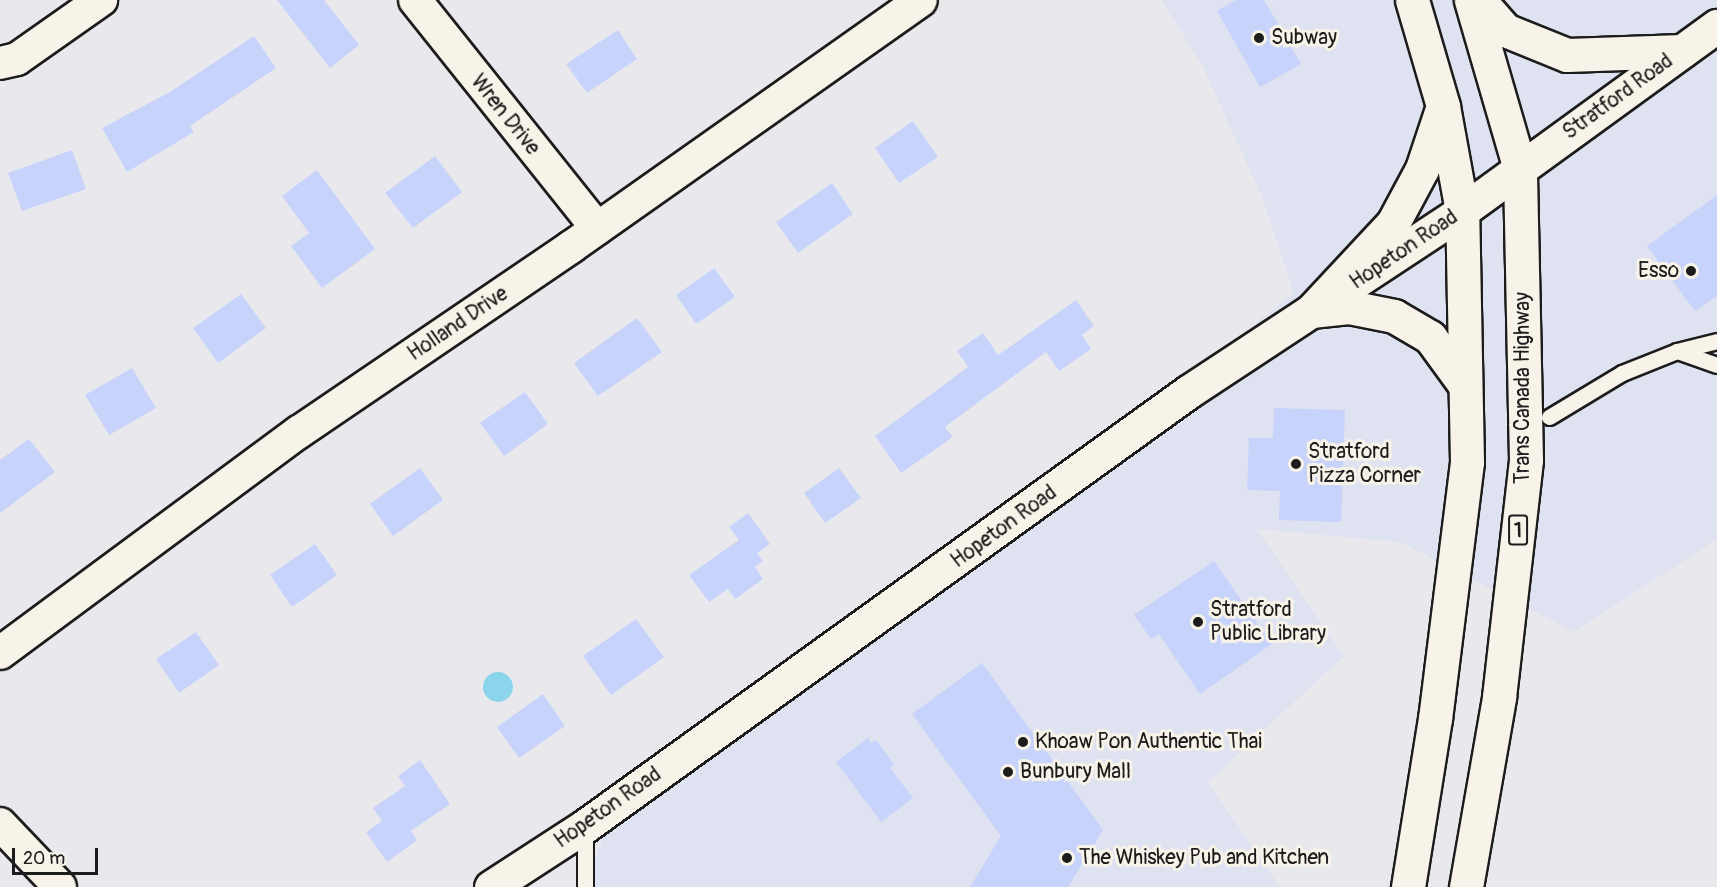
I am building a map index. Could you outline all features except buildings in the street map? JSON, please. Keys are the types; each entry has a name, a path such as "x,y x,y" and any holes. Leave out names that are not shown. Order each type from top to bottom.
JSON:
{"main road":[{"path":"1408,887 1435,719 1467,462 1461,211 1443,106 1412,0"},
{"name":"Trans Canada Highway","path":"1466,887 1499,697 1526,460 1520,169 1471,0"},
{"path":"1479,0 1505,30 1567,55 1682,51"},
{"name":"Stratford Road","path":"1520,169 1717,26"},
{"path":"1311,311 1393,224 1422,169 1443,106"},
{"name":"Hopeton Road","path":"491,887 585,826 1188,392 1461,211 1520,169"},
{"path":"1311,311 1348,307 1394,316 1430,337 1465,385"}],"street":[{"path":"0,63 17,59 101,0"},
{"name":"Wren Drive","path":"415,0 597,228"},
{"name":"Holland Drive","path":"0,653 290,439 597,228 921,0"},
{"path":"0,824 60,887"}],"lane":[{"path":"1549,417 1622,373 1677,351 1717,341"},
{"path":"1677,351 1717,365"},
{"path":"585,826 585,887"}],"shaded area":[{"path":"1161,0 1717,0 1717,539 1574,632 1400,542 1257,529 1344,656 1208,782 1280,887 584,887 613,813 955,563 1294,293 1262,197 1202,65"}],"water":[{"path":"498,672 509,676 513,687 509,698 498,702 487,698 483,687 487,676"}],"place":[{"name":"Subway","path":"1259,38"},
{"name":"Esso","path":"1691,271"},
{"name":"Stratford Pizza Corner","path":"1296,464"},
{"name":"Stratford Public Library","path":"1198,622"},
{"name":"Khoaw Pon Authentic Thai","path":"1023,742"},
{"name":"Bunbury Mall","path":"1008,772"},
{"name":"The Whiskey Pub and Kitchen","path":"1067,858"}]}
